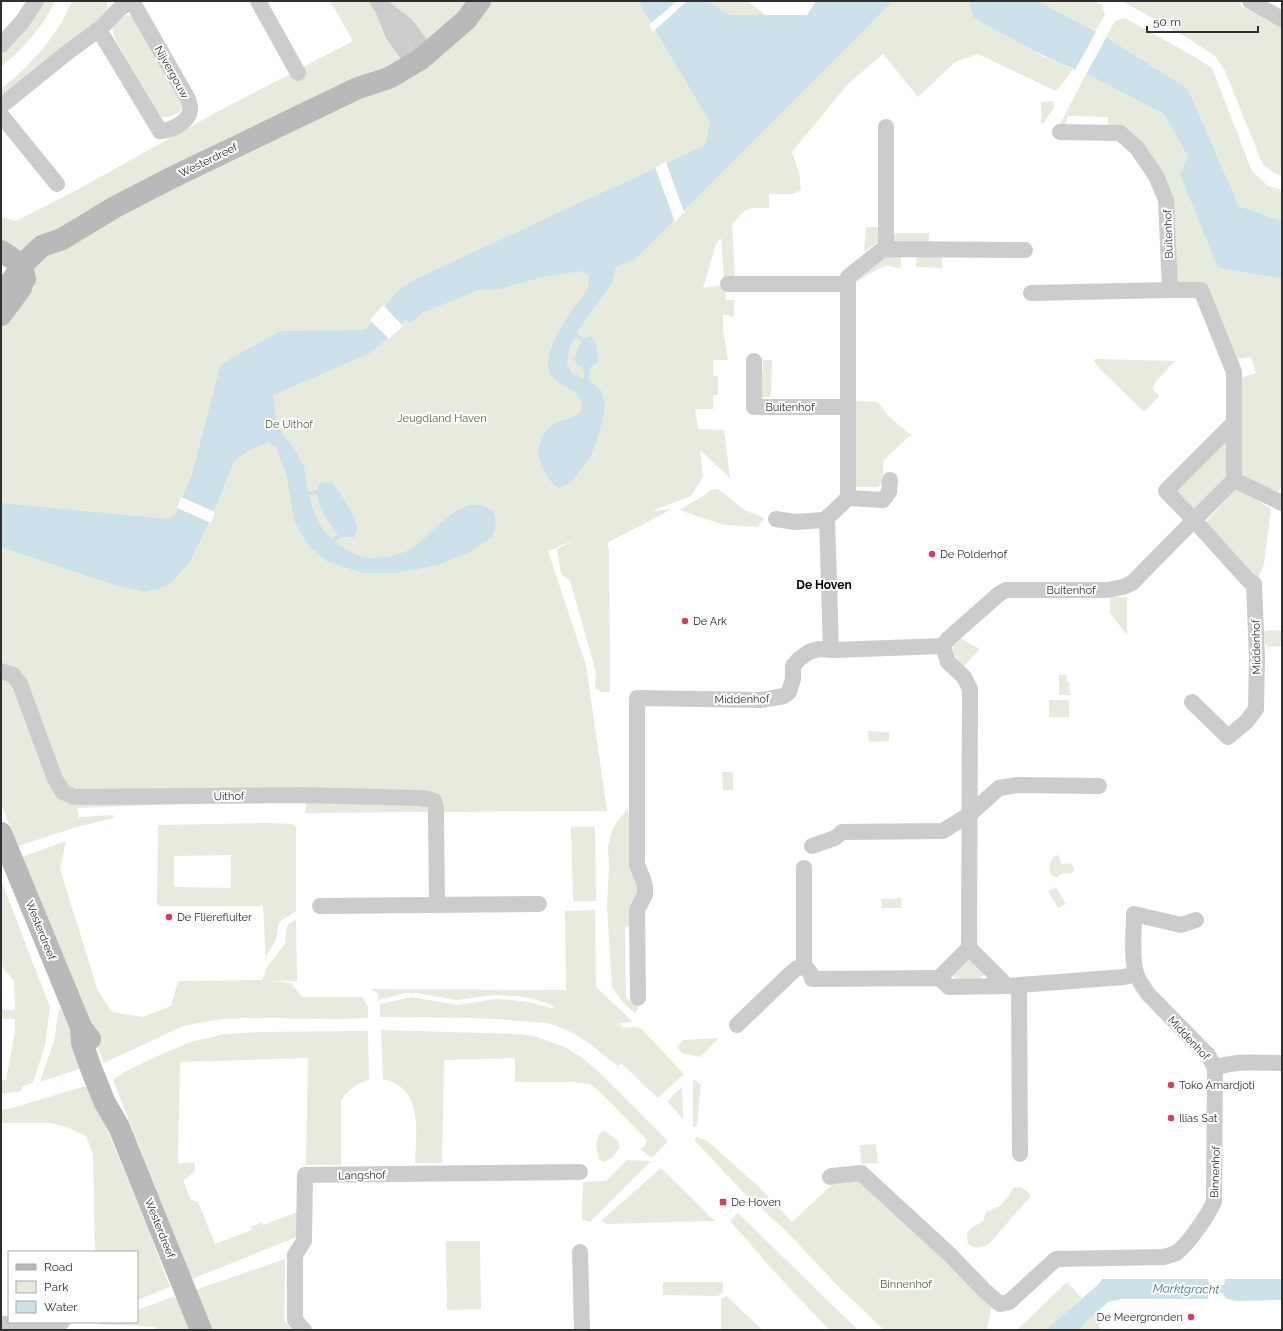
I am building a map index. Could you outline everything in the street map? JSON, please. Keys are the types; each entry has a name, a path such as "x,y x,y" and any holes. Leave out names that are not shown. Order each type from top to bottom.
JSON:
{"main road":[{"name":"Westerdreef","path":"1,315 12,302 12,278 62,239 115,207 170,178 358,88 389,78 416,53 466,20 479,1"},
{"path":"1,251 12,278"},
{"name":"Westerdreef","path":"3,838 81,1027 91,1040 116,1099 119,1127 202,1330"}],"street":[{"path":"1,45 22,22 36,1"},
{"name":"Nijvergouw","path":"1,106 97,30 119,9 131,1 188,98 190,112 186,118 172,129 160,131 104,38 97,30"},
{"path":"258,1 298,73"},
{"path":"1250,1 1282,18"},
{"path":"380,4 406,25 416,53"},
{"path":"1,115 57,184"},
{"path":"886,127 886,242 888,249"},
{"name":"Buitenhof","path":"1060,132 1120,133 1137,148 1156,176 1166,200 1170,290"},
{"path":"776,519 795,522 824,520 848,498 848,277 883,249 1025,250"},
{"path":"728,284 848,284"},
{"path":"1031,293 1201,290 1234,372 1234,480 1282,503"},
{"name":"Buitenhof","path":"754,361 754,407 848,407"},
{"path":"1194,520 1166,491 1234,423"},
{"path":"848,498 883,500 889,492 890,480"},
{"name":"Buitenhof","path":"943,646 948,639 999,594 1006,590 1107,590 1123,587 1132,583 1234,480"},
{"path":"827,518 831,650"},
{"name":"Middenhof","path":"1192,702 1228,736 1247,721 1256,709 1257,658 1254,584 1248,580 1194,520"},
{"path":"939,978 969,948 970,689 964,677 948,662 943,646"},
{"name":"Middenhof","path":"638,998 637,910 645,895 645,888 637,865 636,854 637,698 761,700 784,696 789,692 793,680 793,666 799,659 814,650 943,646"},
{"name":"Uithof","path":"1,671 14,675 20,684 55,779 63,792 74,797 300,795 419,798 434,801 436,809 437,904"},
{"path":"812,846 835,838 842,832 943,831 970,814 999,788 1018,785 1099,786"},
{"path":"804,868 804,965 811,974 812,980"},
{"path":"320,906 539,904"},
{"name":"Middenhof","path":"1196,920 1181,925 1134,914 1134,960 1136,974 1141,985 1208,1055 1215,1068 1238,1063 1282,1063"},
{"path":"969,948 1013,985 1020,1154"},
{"path":"737,1025 796,968 804,965"},
{"path":"789,975 795,980 939,978 949,987 1013,985 1124,978 1136,974"},
{"name":"Binnenhof","path":"830,1177 861,1173 948,1253 985,1291 1000,1304 1009,1302 1056,1258 1164,1258 1176,1252 1188,1239 1204,1220 1214,1202 1215,1068"},
{"name":"Langshof","path":"304,1330 295,1320 295,1255 304,1241 306,1175 580,1172"},
{"path":"580,1252 582,1330"},
{"path":"1,1324 32,1323"}],"green space":[{"path":"43,1 55,1 45,19 32,37 1,67 1,53 8,48"},
{"path":"72,1 107,1 107,13 1,101 1,89 23,70 42,50 59,27"},
{"name":"De Uithof","path":"330,1 747,1 831,62 893,1 969,1 974,17 1042,56 1073,69 1056,91 978,54 955,62 918,97 883,54 848,84 792,152 799,172 801,190 793,194 769,194 769,208 748,209 732,224 735,278 724,278 721,238 716,244 703,288 725,285 726,300 734,300 734,316 730,317 730,315 723,315 723,329 728,360 713,360 713,376 718,376 718,395 713,395 713,409 695,409 698,429 724,430 730,478 700,450 703,477 691,496 652,511 672,509 607,543 609,550 610,692 602,692 595,688 596,672 570,581 561,574 557,549 575,540 548,551 586,665 607,811 443,812 442,804 320,799 77,808 79,818 113,815 114,818 80,826 18,846 1,804 1,322 29,257 95,207 77,217 25,252 19,251 1,241 1,216 16,221 75,191 217,112 353,41"},
{"path":"1038,1 1094,1 1102,5 1105,15 1095,31"},
{"path":"1122,1 1240,1 1241,6 1282,27 1282,176 1276,174 1263,165 1225,71 1215,56 1186,37"},
{"path":"128,15 132,16 181,101 182,107 179,113 168,117 161,117 116,41 112,27 113,24 118,18"},
{"path":"1125,18 1212,68 1252,171 1268,186 1282,190 1282,221 1239,206 1188,89 1106,37 1115,21"},
{"path":"1085,76 1091,76 1164,114 1188,157 1218,268 1282,279 1282,486 1278,492 1271,493 1239,484 1240,378 1256,373 1251,357 1237,359 1206,283 1173,282 1158,168 1108,128 1108,117 1067,116 1066,125 1059,126"},
{"path":"1053,101 1054,107 1043,124 1041,124 1041,102"},
{"path":"866,227 880,227 880,240 864,252"},
{"path":"894,233 929,233 929,242 894,241"},
{"path":"901,254 901,268 887,266 878,269 856,282 854,281 886,256"},
{"path":"917,255 942,255 942,268 916,267"},
{"path":"1095,359 1175,361 1155,382 1153,390 1159,396 1144,412 1099,368 1094,361"},
{"path":"763,360 772,360 771,397 758,398 759,372 763,371"},
{"path":"854,401 878,402 887,415 913,437 909,436 883,461 883,482 878,487 855,487"},
{"path":"1232,433 1231,481 1196,521 1170,490"},
{"path":"1237,488 1271,509 1264,564 1258,578 1202,526"},
{"path":"718,489 744,510 764,518 758,527 724,525 679,510 711,490"},
{"path":"1110,597 1127,597 1127,635 1110,613"},
{"path":"1281,630 1281,646 1268,647 1265,644 1265,631"},
{"path":"960,638 980,649 963,667 954,654 953,646"},
{"path":"1059,675 1066,675 1067,682 1069,681 1070,695 1059,695"},
{"path":"1049,700 1069,700 1069,717 1049,717"},
{"path":"868,731 889,732 889,741 869,742"},
{"path":"722,772 733,772 733,790 723,790"},
{"path":"306,803 426,805 431,812 305,813"},
{"path":"628,808 634,866 639,895 632,926 625,927 626,998 639,1007 635,1013 623,1003 612,987 607,908 609,866 608,846 613,828"},
{"path":"265,823 293,824 296,827 296,911 279,922 276,940 266,956 266,964 263,906 160,906 157,904 158,825","holes":["231,855 231,888 174,887 174,856"]},
{"path":"571,827 595,827 596,901 573,901"},
{"path":"66,841 60,869 98,991 112,1012 143,1017 171,1006 178,981 262,980 266,968 285,944 288,924 296,920 297,981 269,981 291,983 302,997 363,997 368,1007 368,1018 221,1019 183,1026 104,1063 22,857"},
{"path":"1059,855 1061,865 1067,863 1071,864 1074,867 1073,872 1070,874 1063,873 1057,877 1052,876 1050,869 1051,862 1053,857"},
{"path":"1,880 50,1007 45,1045 33,1083 23,1086 21,1091 1,1094 1,1080 6,1080 15,1031 15,1019 1,1019 1,1010 15,1010 14,981 3,968 1,959"},
{"path":"1056,887 1066,904 1058,908 1048,891"},
{"path":"901,898 902,908 882,908 881,899"},
{"path":"595,910 596,987 633,1022 619,1023 623,1028 635,1027 642,1029 683,1075 658,1098 621,1063 618,1066 583,1039 567,1030 548,1023 476,1018 380,1017 380,1004 411,997 457,1005 496,999 511,1000 528,1002 555,1009 550,1004 530,998 516,996 494,995 456,1000 417,993 404,993 379,1000 377,993 371,989 566,990 565,911"},
{"path":"969,956 984,975 978,980 956,979 952,974"},
{"path":"59,1009 65,1010 85,1067 40,1082 54,1041"},
{"path":"381,1030 519,1034 534,1036 565,1047 584,1059 602,1075 668,1141 652,1158 640,1149 644,1147 647,1140 598,1090 589,1084 570,1082 515,1082 515,1058 444,1060 442,1163 415,1163 415,1112 405,1091 396,1084 383,1079"},
{"path":"368,1031 369,1080 353,1087 341,1100 341,1165 306,1165 308,1058 180,1062 178,1163 195,1163 195,1171 183,1181 191,1200 198,1202 215,1244 252,1230 251,1227 262,1222 263,1225 298,1212 301,1235 192,1279 113,1080 126,1071 166,1052 194,1041 225,1034 259,1032"},
{"path":"719,1038 700,1057 682,1053 677,1047 683,1040"},
{"path":"695,1080 701,1085 697,1126 693,1127 693,1081"},
{"path":"89,1085 170,1287 138,1300 138,1251 95,1251 93,1154 86,1136 67,1127 50,1123 1,1123 1,1110"},
{"path":"682,1087 683,1119 667,1101"},
{"path":"605,1131 618,1141 620,1147 612,1158 604,1162 599,1159 596,1145 599,1134"},
{"path":"695,1137 706,1140 758,1186 792,1222 834,1183 860,1175 992,1304 987,1330 884,1330 838,1286 784,1229 745,1194 695,1141"},
{"path":"876,1144 878,1163 861,1164 860,1145"},
{"path":"627,1160 651,1161 590,1222 582,1219 583,1182 606,1181"},
{"path":"661,1168 715,1221 607,1224 601,1221"},
{"path":"1020,1187 1027,1191 1031,1196 989,1244 982,1247 972,1247 967,1238 967,1233 969,1230 983,1221 986,1212 1000,1206 1008,1197 1013,1188"},
{"path":"738,1213 858,1330 829,1330 730,1221"},
{"path":"446,1241 480,1241 481,1309 447,1310"},
{"path":"285,1259 284,1321 293,1330 211,1330 195,1290"},
{"path":"663,1282 723,1282 723,1292 718,1296 663,1295"},
{"path":"1067,1282 1082,1298 1045,1330 1017,1330"},
{"path":"727,1296 762,1330 721,1330 721,1299"},
{"path":"173,1297 178,1298 194,1330 156,1330 155,1327 98,1324 138,1323 138,1310"},
{"path":"1098,1312 1100,1330 1078,1330"}],"water":[{"path":"638,1 707,1 730,15 807,15 816,1 893,1 634,260 616,266 612,283 576,333 583,338 591,336 596,345 599,362 590,367 589,380 601,390 605,406 600,431 590,458 570,483 559,488 553,484 548,478 541,464 539,451 542,438 549,428 581,411 581,403 578,396 553,377 549,372 548,365 551,349 558,333 587,289 589,275 580,271 539,278 500,289 449,291 410,323 406,319 387,339 370,353 273,395 277,426 295,450 304,466 308,492 317,490 320,483 331,482 351,510 354,517 357,528 355,537 341,537 335,542 363,557 379,558 397,555 409,550 444,520 463,507 473,505 484,506 494,512 496,523 493,536 474,550 438,565 396,573 363,573 328,562 309,546 295,523 286,473 276,447 268,442 251,449 234,461 208,525 189,563 173,581 160,589 145,592 105,582 1,547 1,503 168,519 176,514 192,474 221,364 281,331 365,330 397,292 412,281 700,148 706,143 710,122","holes":["575,337 581,340 574,360 578,365 583,367 584,378 572,373 567,365 569,347","317,494 325,516 338,534 332,539 323,529 313,508 309,495"]},
{"path":"969,1 1038,1 1106,37 1188,89 1239,206 1282,221 1282,279 1218,268 1180,174 1188,157 1164,114 1091,76 1083,74 1032,50 973,17"},
{"name":"Marktgracht","path":"1102,1279 1208,1279 1209,1285 1224,1285 1225,1279 1282,1279 1282,1300 1235,1301 1225,1298 1223,1293 1209,1293 1208,1299 1122,1299 1108,1302 1078,1330 1045,1330 1099,1284"}],"pier":[{"path":"677,1 687,1 653,32 649,25"},
{"path":"1097,30 1107,36 1084,78 1074,72"},
{"path":"666,162 684,212 675,222 655,167"},
{"path":"383,305 403,326 389,339 370,320"},
{"path":"181,497 215,512 211,523 177,508"}],"waterway":[{"path":"425,303 474,283"}],"place":[{"name":"De Polderhof","path":"932,554"},
{"name":"De Ark","path":"685,621"},
{"name":"De Flierefluiter","path":"169,917"},
{"name":"Toko Amardjoti","path":"1171,1085"},
{"name":"Ilias Sat","path":"1171,1118"},
{"name":"De Hoven","path":"723,1202"},
{"name":"De Meergronden","path":"1191,1317"}],"district":[{"name":"De Hoven","path":"824,585"}],"park label":[{"name":"Jeugdland Haven","path":"442,418"}]}
